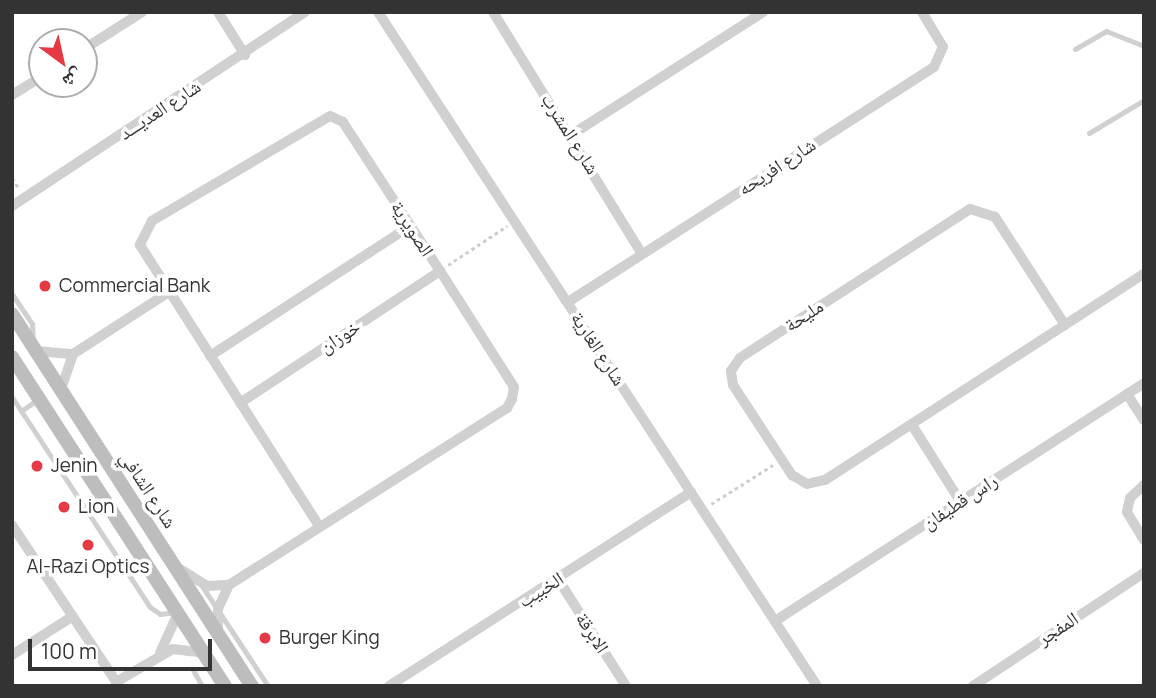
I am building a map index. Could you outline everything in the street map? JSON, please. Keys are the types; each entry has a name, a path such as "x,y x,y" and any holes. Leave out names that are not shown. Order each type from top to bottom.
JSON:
{"main road":[{"name":"شارع الشافي","path":"12,314 252,686"},
{"path":"12,356 225,686"}],"street":[{"path":"98,40 142,12"},
{"name":"شارع العديـــد","path":"12,206 245,55 305,12"},
{"name":"شارع الغارية","path":"378,12 817,686"},
{"path":"571,135 763,12"},
{"name":"شارع افريحه","path":"568,302 934,67 943,47 922,12"},
{"path":"223,14 245,55"},
{"name":"شارع المشرب","path":"497,14 642,254"},
{"path":"12,95 28,85"},
{"name":"الصويرية","path":"229,585 507,408 512,399 514,387 343,122 316,119 142,232 140,245 319,526"},
{"name":"مليحة","path":"1065,325 995,217 970,209 740,358 731,371 733,385 782,459 807,484 825,480 1144,274"},
{"path":"210,356 410,226"},
{"name":"خوزان","path":"240,403 440,271"},
{"path":"61,389 73,354 169,292"},
{"path":"34,348 73,354"},
{"name":"راس قطيفان","path":"775,621 1144,383"},
{"path":"1126,394 1144,420"},
{"path":"912,425 960,501"},
{"path":"1144,485 1130,498 1127,512 1144,540"},
{"name":"الخبيب","path":"389,686 691,492"},
{"path":"12,525 118,684 158,656 181,648 205,653"},
{"path":"174,566 200,583 229,585 218,609 218,633"},
{"name":"المفجر","path":"973,686 1144,573"},
{"name":"الابرقة","path":"558,579 626,686"},
{"path":"158,656 178,612"},
{"path":"12,655 73,616"}],"lane":[{"path":"1075,49 1106,31 1144,46"},
{"path":"1089,133 1144,100"},
{"path":"12,294 32,324 34,348"},
{"path":"12,397 153,610 178,612"},
{"path":"22,411 40,399"},
{"path":"200,583 268,686"},
{"path":"193,670 202,686"}],"path":[{"path":"440,271 515,220"},
{"path":"703,510 782,459"}],"place":[{"name":"Commercial Bank","path":"45,286"},
{"name":"Jenin","path":"37,466"},
{"name":"Lion","path":"64,507"},
{"name":"Al-Razi Optics","path":"88,545"},
{"name":"Burger King","path":"265,638"}]}
